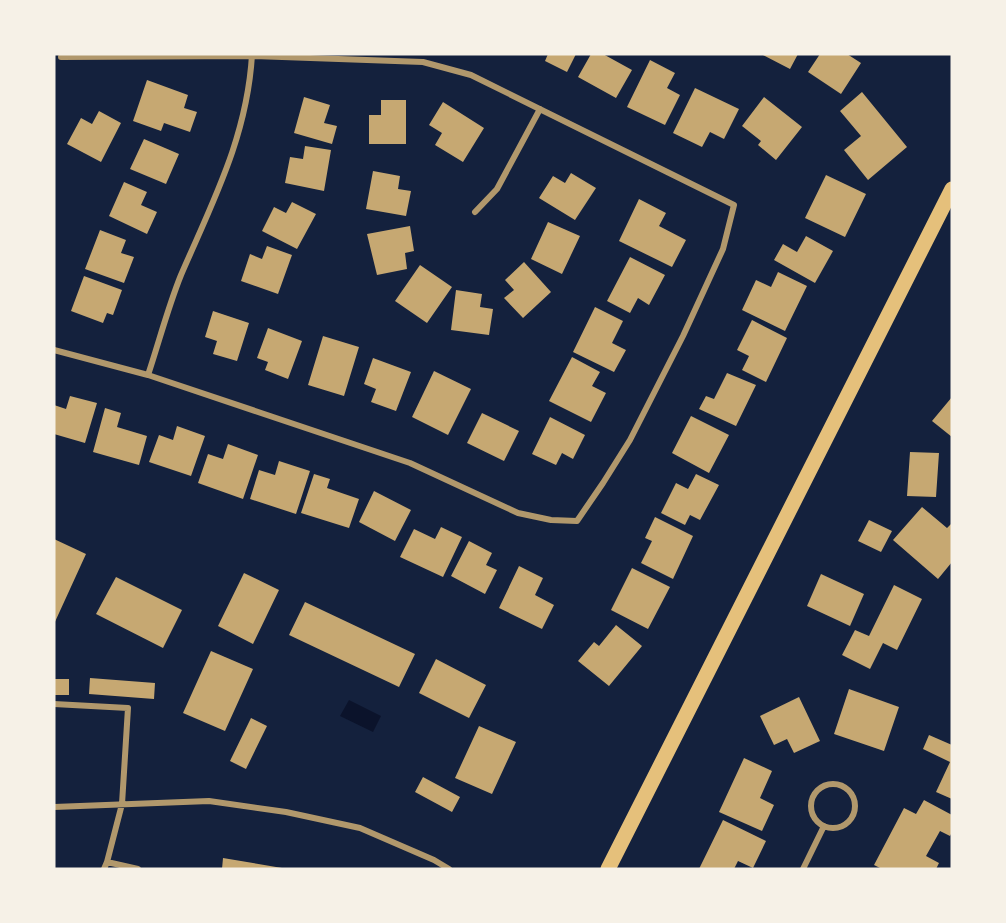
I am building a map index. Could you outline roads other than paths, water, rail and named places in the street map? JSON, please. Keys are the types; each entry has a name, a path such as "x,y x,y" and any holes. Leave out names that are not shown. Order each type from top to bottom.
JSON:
{"main road":[{"path":"608,869 952,189"}],"street":[{"path":"148,375 180,278 234,151 243,118 252,55"},
{"path":"54,351 148,375 410,463 518,513 551,520 577,520 630,440 683,336 723,249 734,205 471,75 423,62 252,55 61,57"},
{"path":"475,212 497,189 540,109"},
{"path":"54,704 128,708 122,804 104,869"},
{"path":"827,785 842,786 853,796 855,804 851,818 839,827 824,826 813,815 812,800 815,794 827,785"},
{"path":"54,807 209,801 286,812 360,828 434,860 449,869"},
{"path":"803,869 824,826"},
{"path":"430,869 434,860"},
{"path":"107,862 138,869"}],"water":[{"path":"349,700 381,716 373,732 340,716"}]}
